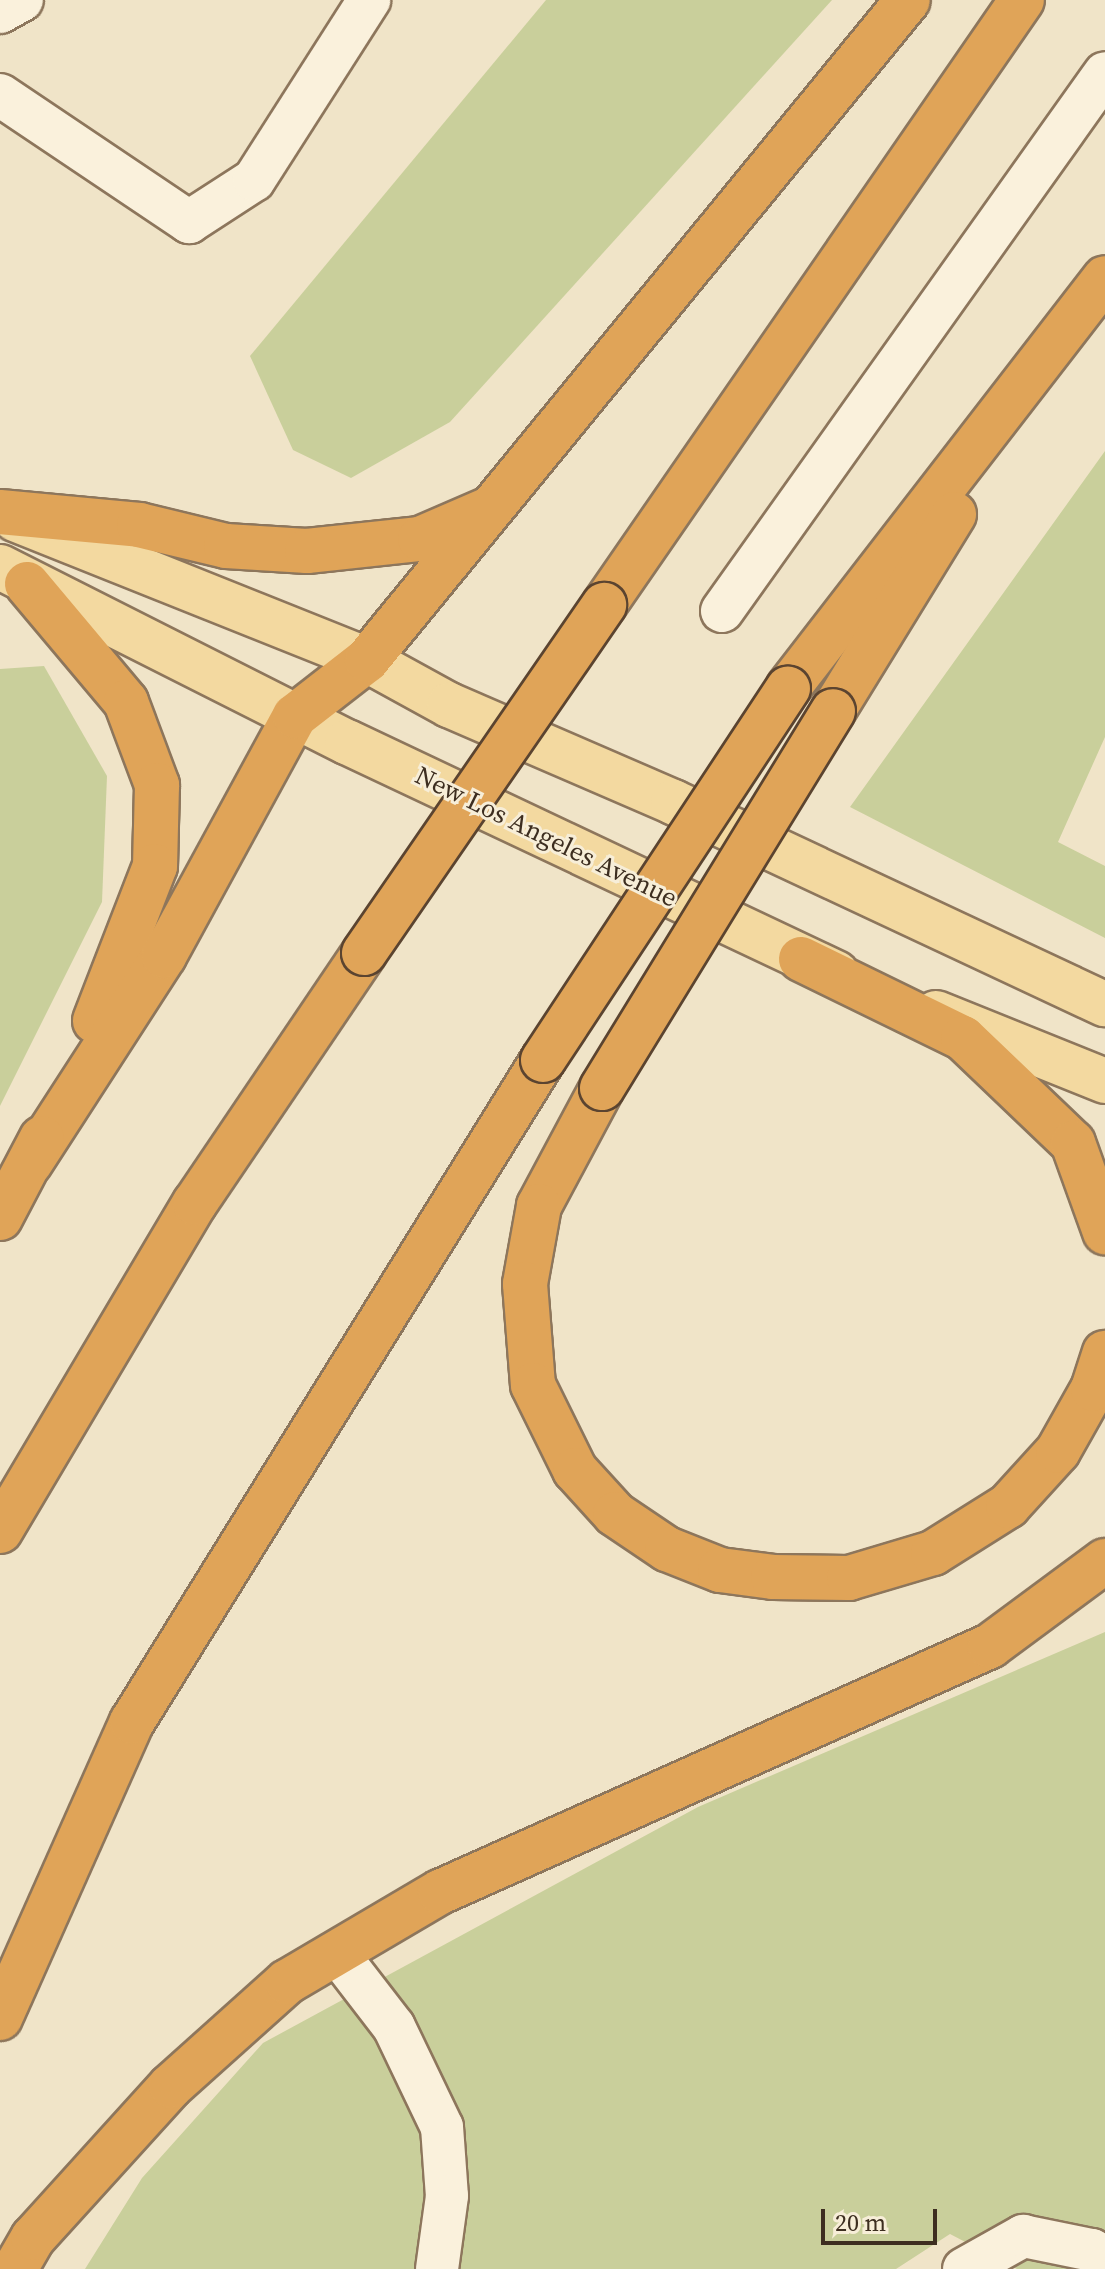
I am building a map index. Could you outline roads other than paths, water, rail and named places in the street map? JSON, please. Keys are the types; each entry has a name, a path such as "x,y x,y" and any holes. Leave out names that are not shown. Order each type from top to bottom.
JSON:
{"highway":[{"path":"30,1163 164,956 295,716 367,660 908,0"},
{"path":"0,1531 195,1203 1022,0"},
{"path":"0,2018 132,1722 543,1060 788,688 1105,278"},
{"path":"1074,318 602,1088 539,1206 525,1284 533,1385 575,1470 615,1514 667,1549 720,1570 849,1578 933,1553 1008,1506 1105,1432"},
{"path":"0,512 139,525 226,546 307,551 420,539 493,508"},
{"path":"0,1218 30,1163 120,967 155,866 157,785 126,702 14,576"},
{"path":"801,959 963,1038 1073,1143 1105,1232"},
{"path":"1008,1506 1058,1451 1093,1389 1105,1353"},
{"path":"15,2269 33,2238 171,2086 287,1982 440,1892 990,1646 1105,1561"}],"main road":[{"path":"0,512 367,660 449,705 673,802 1105,1004"},
{"name":"New Los Angeles Avenue","path":"14,576 295,716 801,959 1105,1081"}],"lane":[{"path":"0,12 22,0"},
{"path":"0,95 189,222 254,180 369,0"},
{"path":"722,611 1105,73"},
{"path":"337,1953 394,2027 442,2127 447,2196 437,2269"},
{"path":"964,2269 1023,2236 1105,2258"}]}
